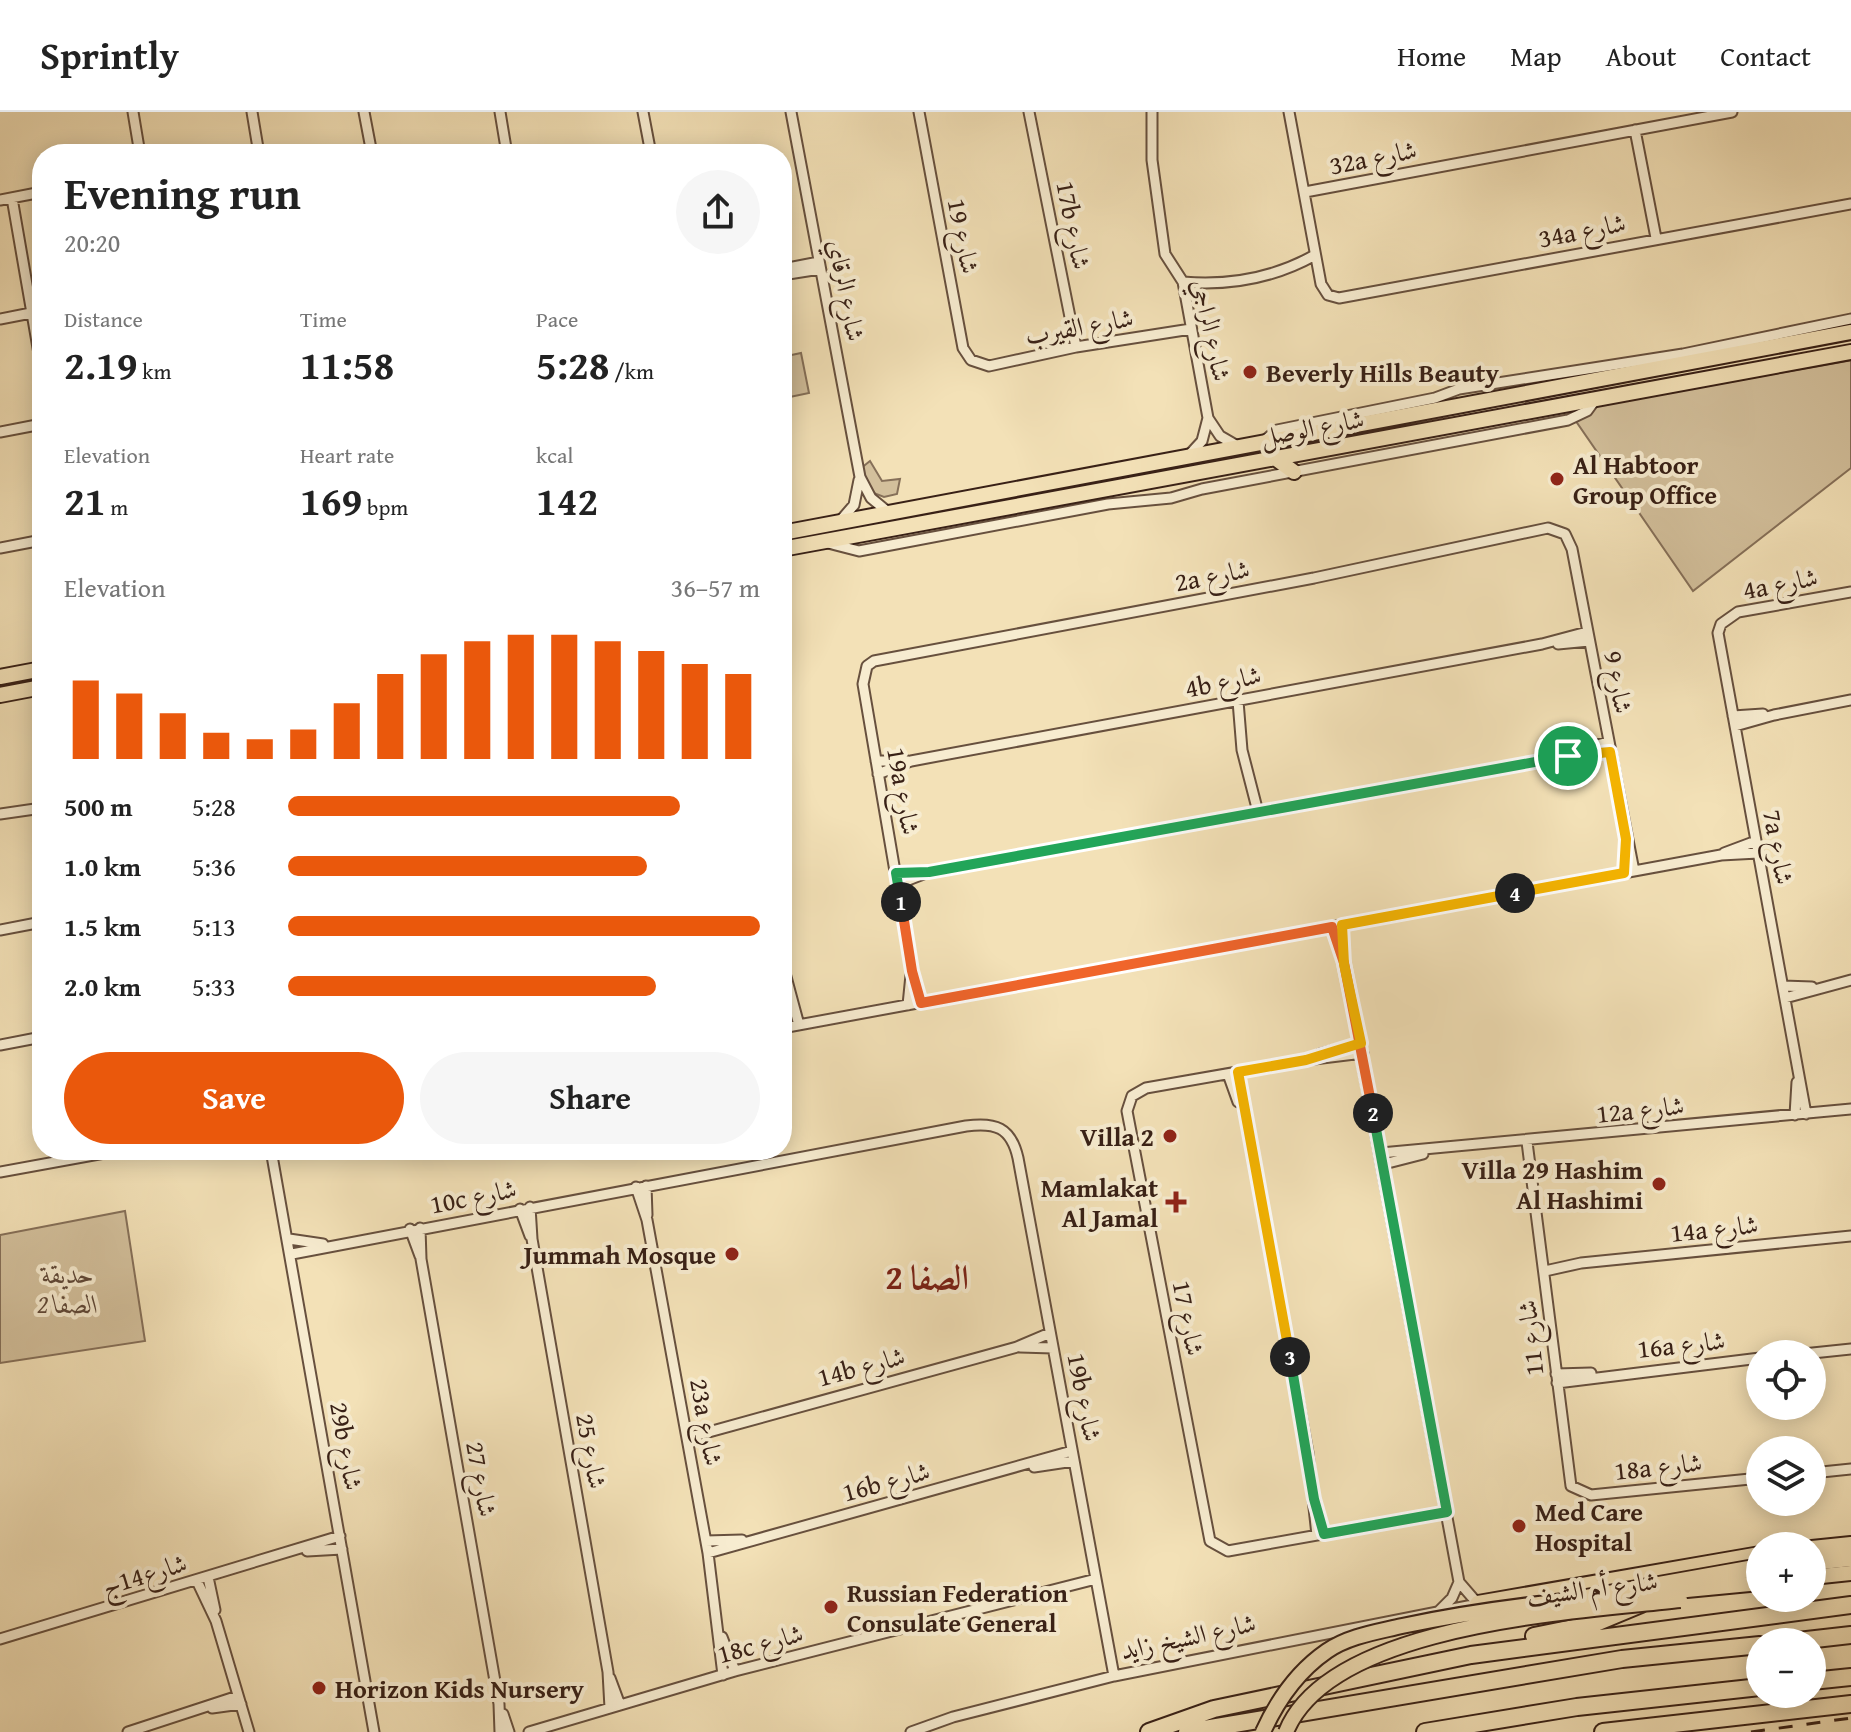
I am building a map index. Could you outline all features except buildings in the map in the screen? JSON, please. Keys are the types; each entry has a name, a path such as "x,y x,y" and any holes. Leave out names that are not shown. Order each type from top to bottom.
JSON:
{"highway":[{"path":"1826,1548 1851,1545"},
{"path":"1478,1604 1746,1556"},
{"path":"1149,1732 1214,1709 1471,1655 1610,1618 1690,1575 1736,1557"},
{"path":"1826,1561 1851,1558"},
{"path":"1575,1600 1746,1569"},
{"path":"1471,1655 1851,1605"},
{"path":"1826,1638 1851,1635"},
{"path":"1187,1732 1622,1659 1746,1646"},
{"path":"1826,1680 1851,1677"},
{"path":"1425,1732 1577,1707 1746,1689"},
{"path":"1603,1732 1851,1704"}],"main road":[{"name":"شارع الوصل","path":"792,531 1851,332"},
{"name":"شارع الوصل","path":"792,547 1851,352"},
{"path":"1275,458 1294,472"},
{"path":"0,677 32,671"},
{"path":"0,695 32,689"},
{"path":"1826,1576 1851,1573"},
{"path":"1826,1585 1851,1582"},
{"path":"1263,1732 1287,1690 1307,1669 1328,1651 1360,1636 1475,1610 1746,1584"},
{"name":"شارع أم الشيف","path":"1286,1732 1303,1705 1323,1685 1369,1659 1431,1636 1577,1612 1746,1593"}],"street":[{"path":"133,112 138,144"},
{"path":"252,112 257,144"},
{"path":"364,112 370,144"},
{"path":"500,112 505,144"},
{"path":"643,112 649,144"},
{"name":"شارع الرقاي","path":"791,112 860,477 871,498 892,513"},
{"name":"شارع 19","path":"919,112 963,348 975,363"},
{"name":"17b شارع","path":"1029,112 1076,347"},
{"name":"شارع الراجي","path":"1152,112 1152,160 1165,254 1183,282 1208,418 1220,436 1240,448"},
{"path":"1183,282 1218,284 1252,280 1285,270 1315,255 1289,112"},
{"name":"32a شارع","path":"1305,192 1732,112"},
{"path":"1635,130 1656,238"},
{"path":"0,200 32,194"},
{"path":"12,198 32,318"},
{"name":"34a شارع","path":"1315,255 1324,291 1333,297 1345,298 1851,204"},
{"path":"792,270 820,265"},
{"path":"0,319 31,313"},
{"name":"شارع الوصل","path":"1261,444 1277,430 1435,398 1465,388 1683,354 1851,319"},
{"name":"شارع القيرب","path":"975,363 989,366 1076,347 1191,329"},
{"path":"821,541 859,551 1108,504 1171,498 1202,489 1568,420 1587,411 1595,400"},
{"name":"شارع الراجي","path":"1185,458 1202,441 1208,418"},
{"path":"0,432 32,426"},
{"path":"838,522 854,505 860,477"},
{"name":"2a شارع","path":"867,666 881,659 1314,578 1548,528 1565,534"},
{"name":"شارع 9","path":"1565,534 1572,549 1626,839 1629,872"},
{"path":"0,548 32,542"},
{"name":"4a شارع","path":"1721,624 1738,612 1851,592"},
{"name":"7a شارع","path":"1721,624 1719,644 1798,1079 1804,1095 1800,1115"},
{"name":"4b شارع","path":"876,761 911,761 1588,636"},
{"name":"19a شارع","path":"867,666 863,684 912,971 921,1003"},
{"path":"1234,701 1253,812"},
{"path":"1734,721 1851,701"},
{"path":"897,879 1609,747"},
{"name":"4b شارع","path":"878,774 911,761"},
{"path":"0,814 32,809"},
{"path":"1721,855 1756,841"},
{"path":"792,1026 1721,855 1758,853"},
{"path":"0,930 32,924"},
{"path":"1337,926 1459,1582 1478,1604"},
{"name":"19a شارع","path":"908,1005 912,971"},
{"path":"1785,998 1816,987 1851,980"},
{"path":"1783,986 1816,987"},
{"path":"792,1005 799,1025"},
{"path":"0,1045 32,1039"},
{"path":"1362,1048 1233,1073 1243,1112 1321,1535 1447,1512"},
{"name":"شارع 17","path":"1233,1073 1146,1088 1132,1096 1127,1111 1207,1535 1214,1546 1228,1551 1321,1535"},
{"name":"12a شارع","path":"1382,1159 1434,1150 1851,1109"},
{"name":"10c شارع","path":"792,1158 987,1123 1004,1128"},
{"name":"19b شارع","path":"1004,1128 1018,1158 1114,1676"},
{"name":"شارع 11","path":"1530,1142 1568,1478"},
{"path":"0,1172 66,1160"},
{"name":"29b شارع","path":"275,1160 374,1732"},
{"name":"10c شارع","path":"292,1254 326,1245 782,1160"},
{"name":"23a شارع","path":"641,1186 706,1541 723,1675"},
{"name":"شارع 25","path":"525,1208 615,1706"},
{"name":"شارع 27","path":"415,1228 500,1708 500,1732"},
{"name":"14a شارع","path":"1544,1267 1851,1236"},
{"name":"10c شارع","path":"289,1239 326,1245"},
{"name":"14b شارع","path":"686,1433 716,1428 1017,1347 1050,1333"},
{"name":"14b شارع","path":"1017,1347 1053,1348"},
{"path":"1826,1352 1851,1349"},
{"name":"16a شارع","path":"1557,1378 1746,1359"},
{"name":"16b شارع","path":"708,1553 1073,1456"},
{"path":"1826,1472 1851,1469"},
{"name":"18a شارع","path":"1568,1478 1577,1491 1591,1495 1746,1479"},
{"name":"شارع14ج","path":"0,1639 300,1551 340,1536"},
{"name":"16b شارع","path":"706,1541 761,1537"},
{"name":"شارع14ج","path":"300,1551 342,1549"},
{"path":"208,1577 216,1621 249,1732"},
{"name":"18c شارع","path":"529,1732 735,1671 1096,1579"},
{"path":"197,1581 216,1621"},
{"path":"1439,1611 1452,1598 1459,1582"},
{"name":"شارع الشيخ زايد","path":"911,1732 953,1717 1114,1676 1478,1604"},
{"name":"23a شارع","path":"720,1634 735,1671"},
{"path":"128,1732 240,1700"},
{"name":"شارع 27","path":"500,1708 509,1732"}],"green space":[{"path":"801,353 809,393 792,397 792,355"},
{"path":"1851,360 1851,468 1693,591 1571,414 1580,409"},
{"path":"870,461 882,481 900,479 897,494 884,497 871,492 860,469"},
{"name":"حديقة الصفا 2","path":"125,1211 145,1341 0,1363 0,1235"}],"railway":[{"path":"1751,1732 1851,1718"}],"place":[{"name":"Beverly Hills Beauty","path":"1250,372"},
{"name":"Al Habtoor Group Office","path":"1557,479"},
{"name":"Villa 2","path":"1170,1136"},
{"name":"Villa 29 Hashim Al Hashimi","path":"1659,1184"},
{"name":"Mamlakat Al Jamal","path":"1176,1202"},
{"name":"Jummah Mosque","path":"732,1254"},
{"name":"Med Care Hospital","path":"1519,1526"},
{"name":"Russian Federation Consulate General","path":"831,1607"},
{"name":"Horizon Kids Nursery","path":"319,1688"}],"district":[{"name":"الصفا 2","path":"927,1276"}],"route":[{"path":"1568,756 929,872 896,873 912,971 921,1003 1332,927 1344,963 1361,1043 1447,1512 1324,1534 1314,1499 1238,1072 1306,1060 1361,1043 1344,964 1344,963 1345,959 1345,952 1342,925 1624,873 1626,839 1610,752 1568,756"}]}
